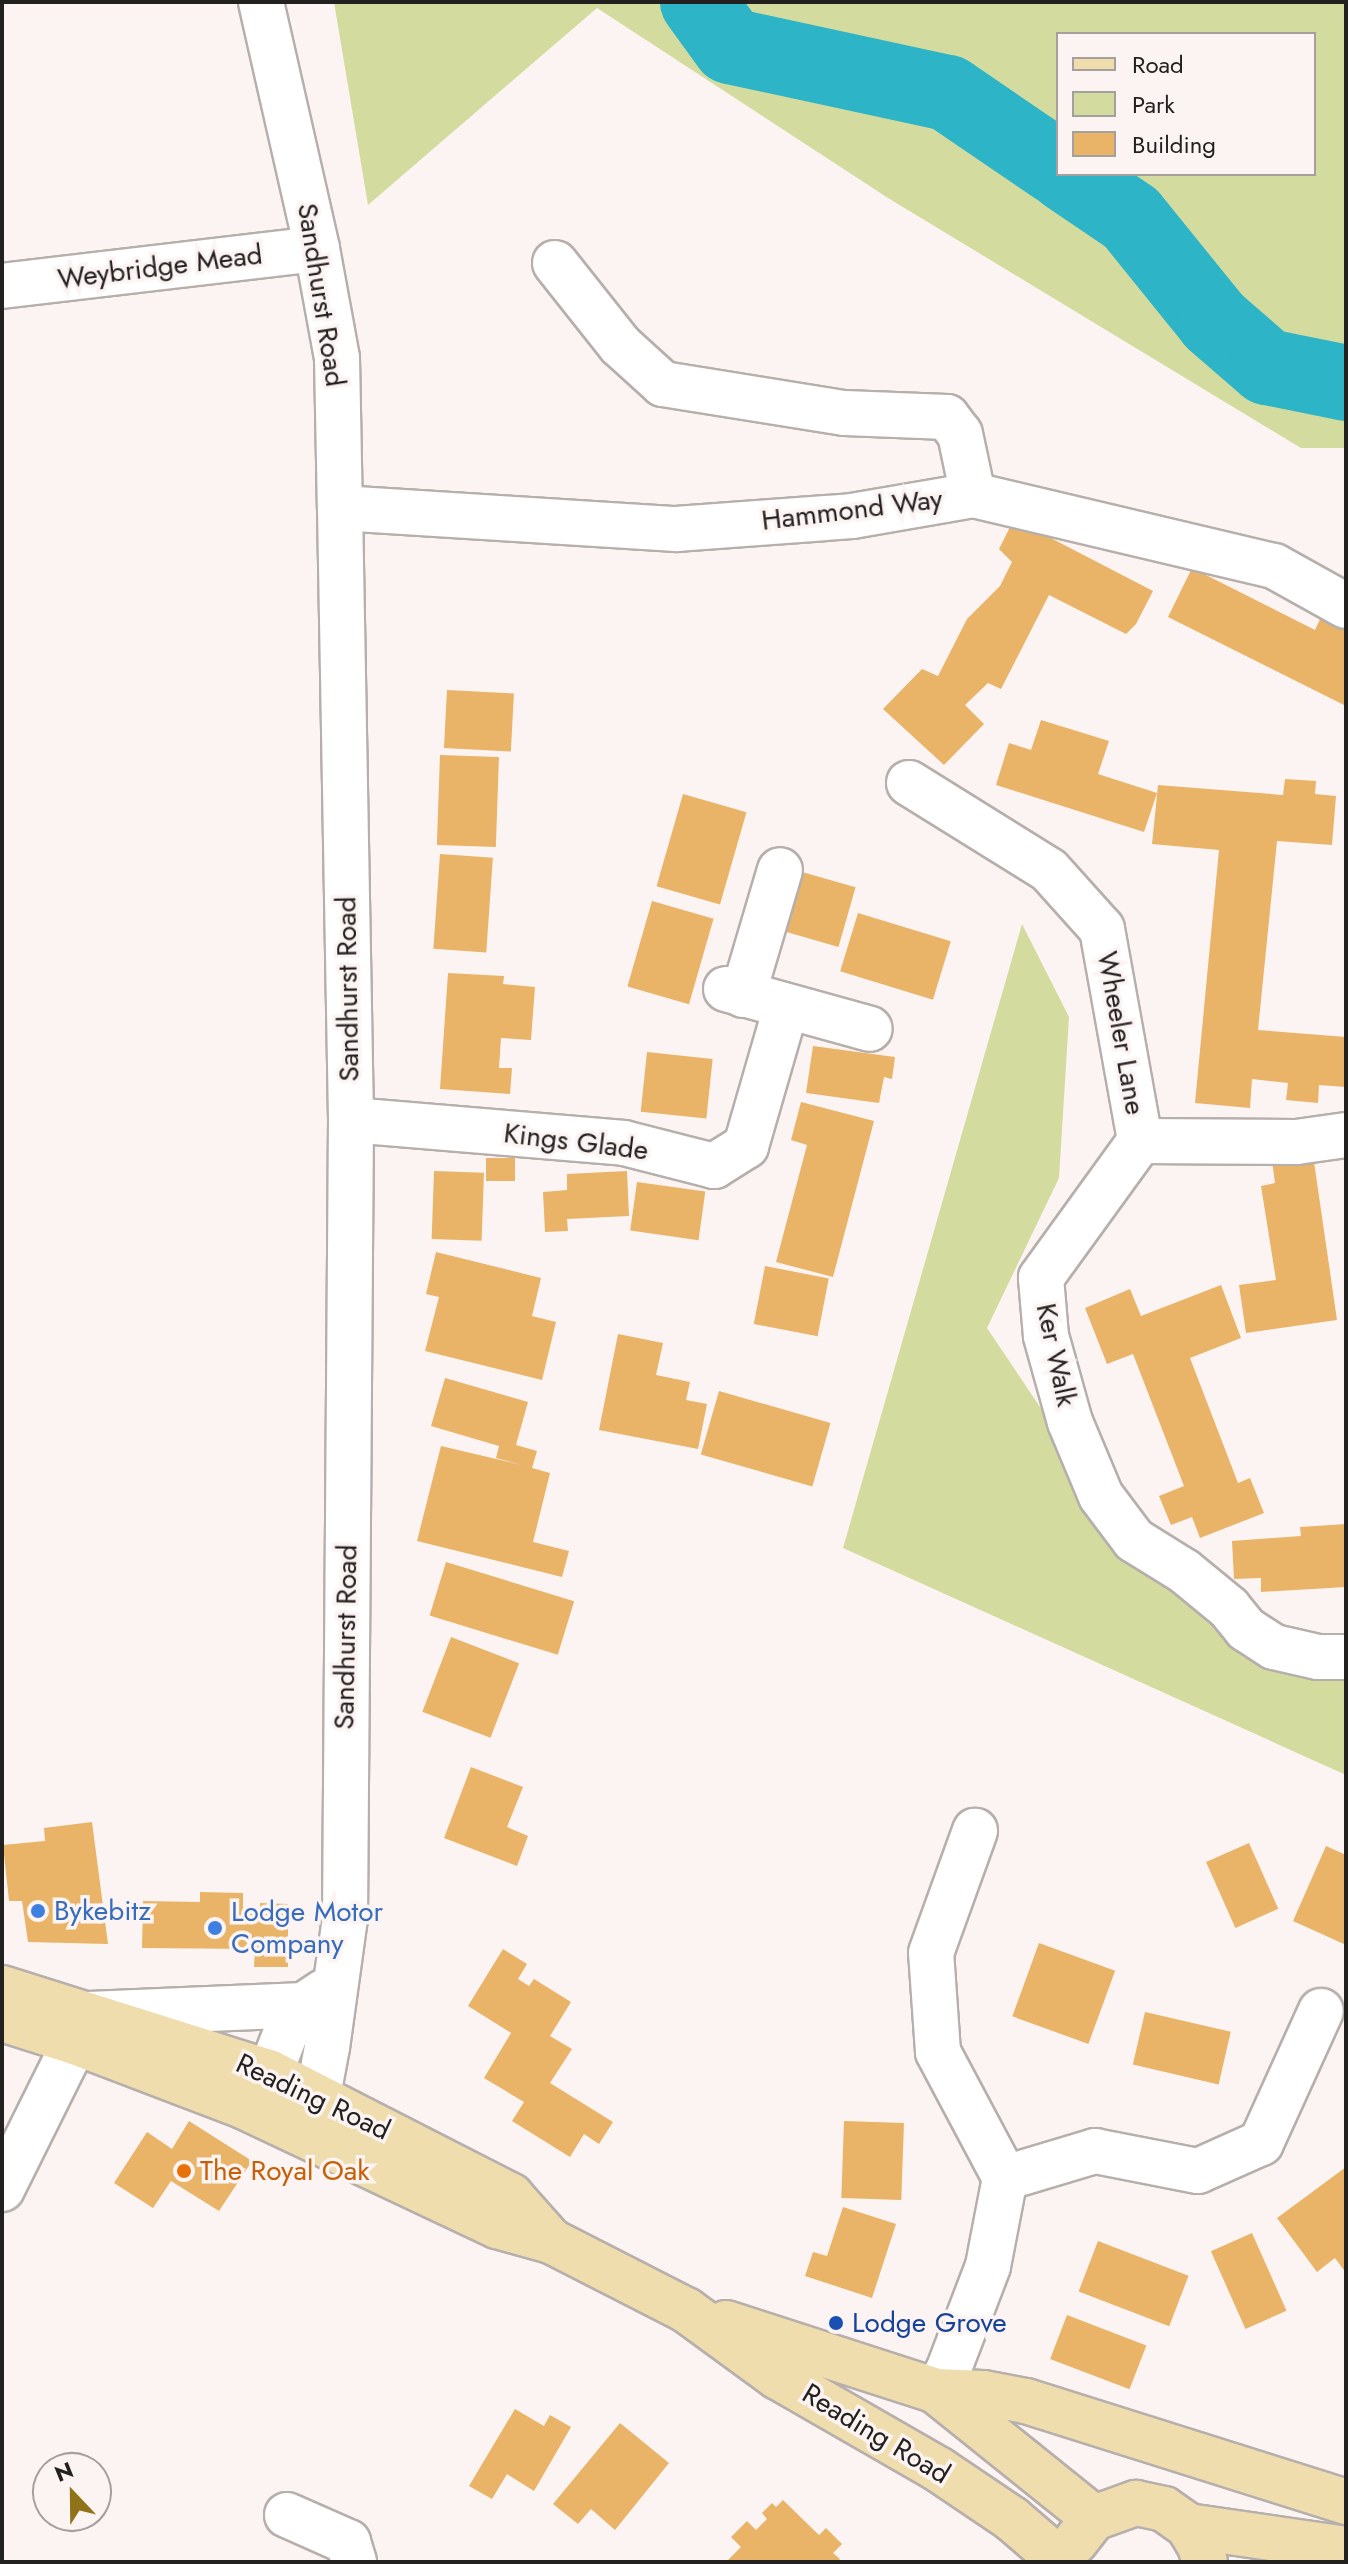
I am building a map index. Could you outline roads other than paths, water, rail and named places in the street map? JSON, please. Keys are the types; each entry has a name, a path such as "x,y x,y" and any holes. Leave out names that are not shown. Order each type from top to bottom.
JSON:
{"main road":[{"name":"Reading Road","path":"2,1988 82,2028 262,2092 314,2117 497,2226 551,2241 686,2310 778,2377 938,2469 1012,2519 1064,2562 1074,2542 1094,2518 936,2391"},
{"name":"Reading Road","path":"2,2019 82,2028"},
{"name":"Reading Road","path":"686,2310 936,2391 983,2393 1026,2401 1346,2502"},
{"path":"1094,2518 1136,2503 1164,2509 1196,2544 1346,2549"}],"street":[{"name":"Sandhurst Road","path":"261,2 317,249 337,358 351,1120 345,1918 320,1994 314,2117"},
{"name":"Weybridge Mead","path":"2,286 317,249"},
{"path":"555,263 620,345 663,384 845,413 947,417 960,434 973,495"},
{"name":"Hammond Way","path":"340,508 676,529 852,516 973,495 1274,566 1346,606"},
{"name":"Wheeler Lane","path":"909,783 1049,870 1102,929 1140,1141"},
{"path":"780,870 735,992 870,1029"},
{"name":"Kings Glade","path":"351,1120 624,1143 714,1166 746,1146 786,1007"},
{"path":"1140,1141 1296,1142 1346,1135"},
{"name":"Ker Walk","path":"1140,1141 1041,1278 1046,1336 1070,1422 1101,1496 1134,1540 1184,1571 1229,1608 1246,1629 1274,1647 1318,1657 1346,1657"},
{"path":"936,2391 948,2371 988,2266 1005,2178 938,2052 931,1953 975,1831"},
{"name":"Sandhurst Road","path":"262,2092 288,2027 320,1994"},
{"path":"2,2189 82,2028 320,1994"},
{"path":"1005,2178 1095,2151 1198,2171 1261,2143 1321,2011"},
{"path":"287,2515 348,2542 354,2562"}],"waterway":[{"path":"698,2 730,46 948,93 1056,167"},
{"path":"1069,176 1131,218 1214,321 1267,367 1346,383"}],"place":[{"name":"Bykebitz","path":"38,1911"},
{"name":"Lodge Motor Company","path":"215,1928"},
{"name":"The Royal Oak","path":"184,2171"},
{"name":"Lodge Grove","path":"836,2323"}]}
